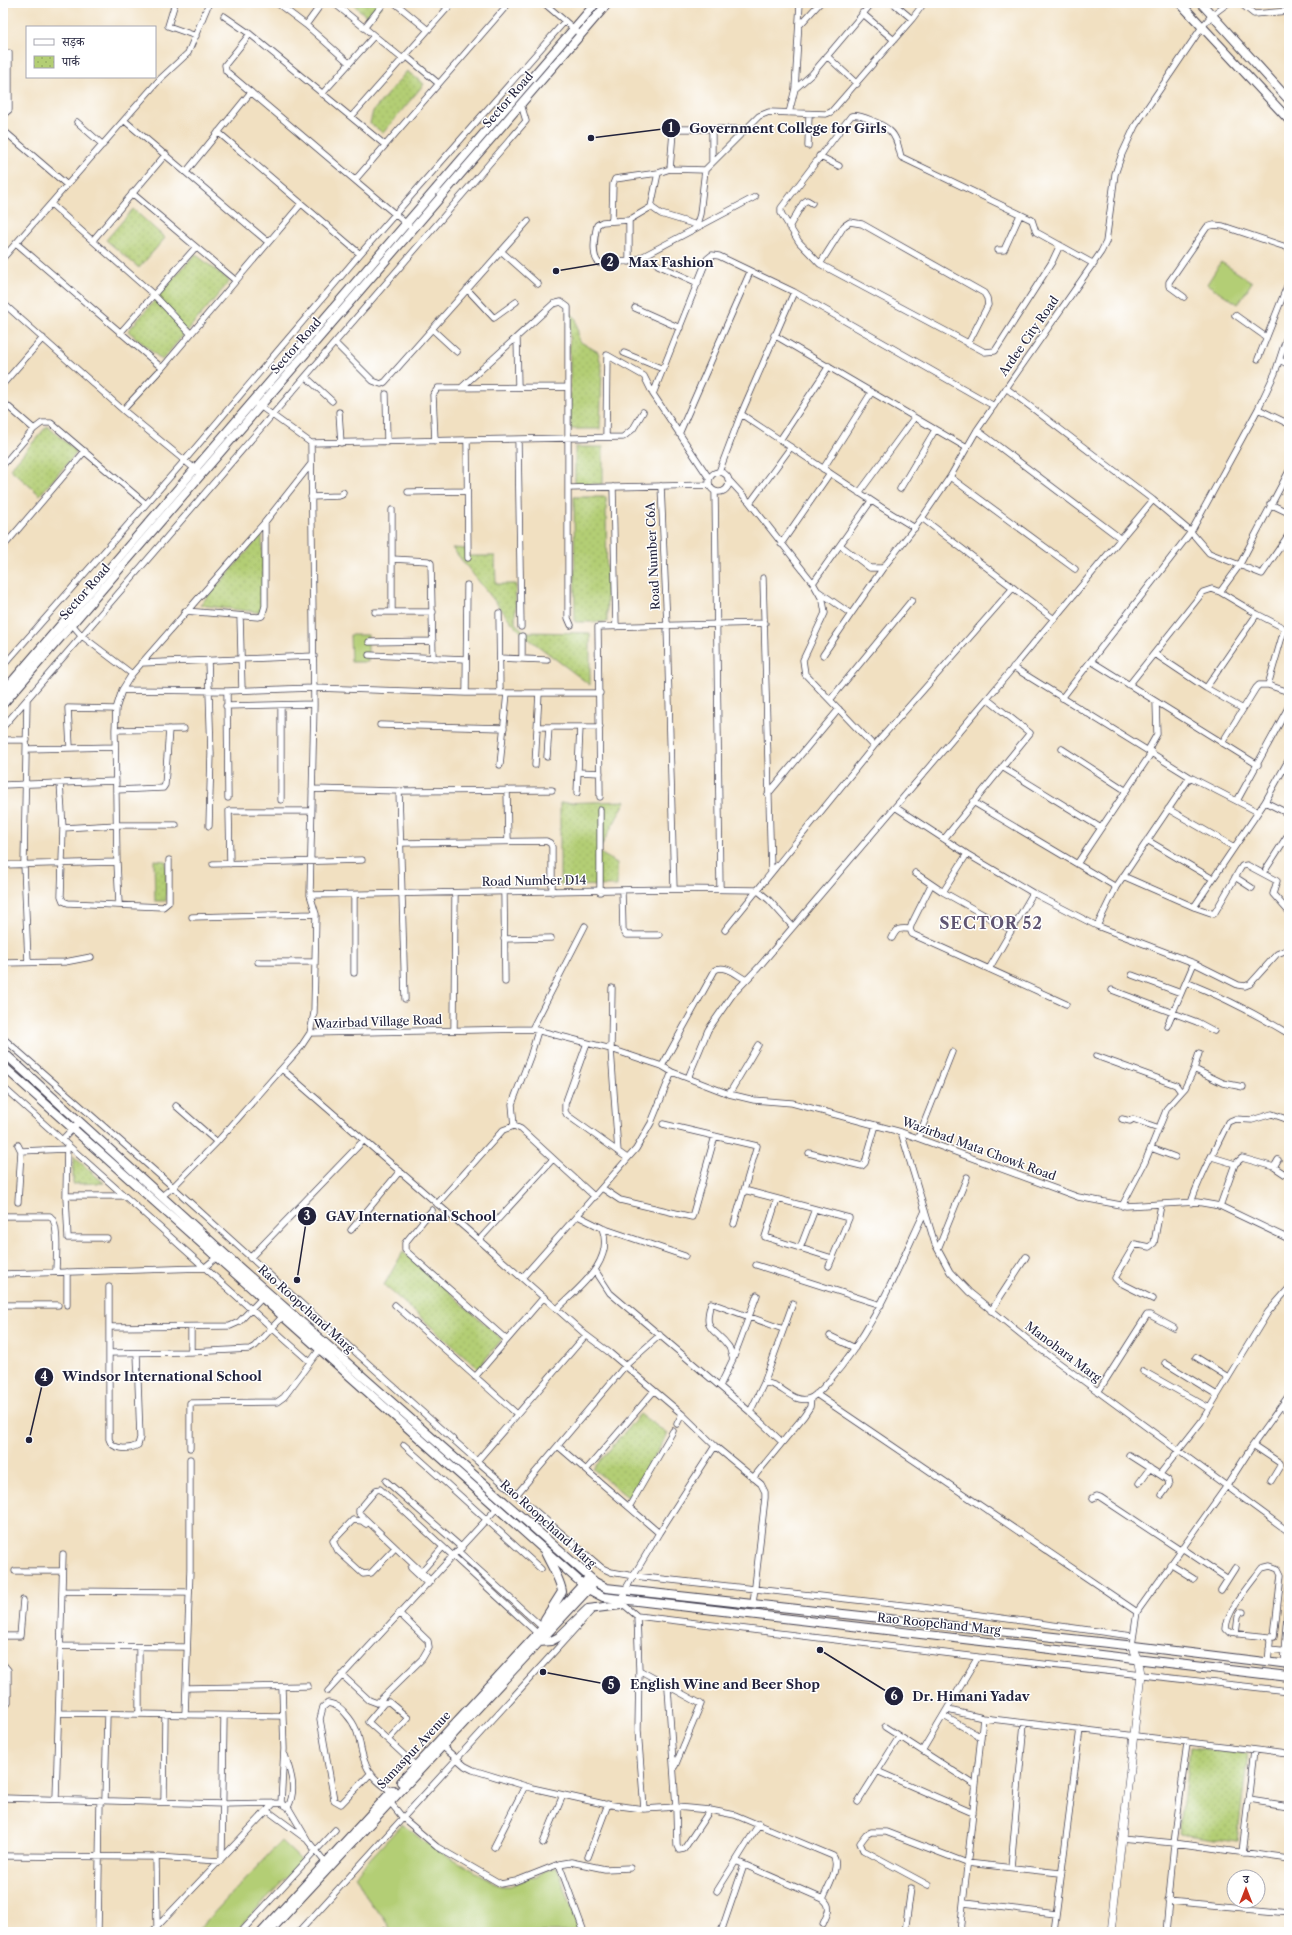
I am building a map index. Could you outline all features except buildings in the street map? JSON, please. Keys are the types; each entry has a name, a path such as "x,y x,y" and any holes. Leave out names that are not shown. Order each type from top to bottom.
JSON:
{"main road":[{"name":"Sector Road","path":"3,692 257,404 410,226 596,3"},
{"name":"Sector Road","path":"410,226 521,104 608,3"},
{"path":"1180,3 1289,120"},
{"path":"1201,3 1289,100"},
{"name":"Sector Road","path":"3,704 72,625 198,472"},
{"name":"Rao Roopchand Marg","path":"3,1052 162,1196 265,1295 283,1316 586,1586 603,1597 623,1602 1289,1677"},
{"name":"Rao Roopchand Marg","path":"3,1066 216,1257 265,1295 463,1464 593,1579 606,1588 1132,1645 1286,1665"},
{"path":"457,1472 463,1464"},
{"path":"543,1548 551,1568 560,1581 562,1592 545,1618 540,1635 557,1642 585,1612 596,1607 618,1606 623,1602 625,1590"},
{"name":"Rao Roopchand Marg","path":"586,1586 593,1579"},
{"name":"Samaspur Avenue","path":"262,1932 325,1862 460,1722 586,1586"},
{"name":"Samaspur Avenue","path":"540,1635 586,1586"},
{"name":"Samaspur Avenue","path":"269,1932 442,1746 460,1722"}],"street":[{"path":"175,3 168,26 196,36"},
{"path":"3,258 67,184 125,121 160,79 184,58 196,36 209,3"},
{"path":"277,3 306,25 349,63"},
{"path":"306,25 322,3"},
{"path":"334,3 374,36 438,83"},
{"path":"364,28 384,3"},
{"path":"395,3 428,30"},
{"path":"441,3 448,8"},
{"path":"351,117 405,58 452,3"},
{"path":"355,180 509,3"},
{"path":"544,3 581,35"},
{"path":"789,113 795,89 800,3"},
{"path":"799,27 820,3"},
{"path":"795,89 812,74 872,3"},
{"path":"893,3 912,19"},
{"path":"699,225 705,170 745,129 763,114 809,114 831,112 857,84 924,3"},
{"name":"Ardee City Road","path":"823,655 883,568 922,518 950,477 977,430 1094,264 1106,242 1115,174 1122,154 1135,126 1202,27 1212,15 1228,3"},
{"path":"1240,3 1254,14 1289,11"},
{"path":"862,13 894,40"},
{"path":"224,16 250,34 385,145"},
{"path":"3,666 185,460 360,254 396,215 565,21"},
{"path":"250,34 225,68 228,72 410,226"},
{"path":"322,94 374,36"},
{"path":"3,115 9,110 9,53"},
{"path":"827,56 857,84"},
{"path":"186,172 251,92"},
{"path":"3,727 526,121 521,104"},
{"path":"808,146 809,114"},
{"path":"1060,245 995,351 985,352 820,264 799,242 788,227 781,213 782,204 851,116 859,115 891,131 896,140 901,157 1032,220 1036,232 1060,245 1094,264"},
{"path":"125,121 166,154 268,242"},
{"path":"77,122 103,146"},
{"path":"670,169 673,132 676,129 745,129"},
{"path":"3,130 67,184"},
{"path":"712,130 712,162"},
{"path":"218,132 360,254"},
{"path":"93,240 166,154"},
{"path":"819,156 839,166"},
{"path":"612,220 613,184 615,179 658,173 670,169 705,170"},
{"path":"658,173 651,206 629,220 612,220 602,222 597,225 596,260 599,263 634,262 699,225 755,198"},
{"path":"132,193 195,248 236,280"},
{"path":"788,227 803,203 808,200 812,203"},
{"path":"50,204 154,294 190,334"},
{"path":"123,410 162,368 301,204"},
{"path":"651,206 661,214 671,218 699,225"},
{"path":"998,250 1004,250 1020,215"},
{"path":"629,220 629,262"},
{"path":"335,343 373,381 381,384 385,382 528,221"},
{"path":"820,264 844,226 850,222 862,224 984,293 987,298 988,305 968,344"},
{"path":"1184,297 1169,286 1169,282 1207,227 1214,225 1224,226 1289,248"},
{"path":"16,243 162,368"},
{"path":"120,333 195,248"},
{"path":"501,251 538,284"},
{"path":"653,394 707,259 712,255 719,256 794,292 994,406"},
{"path":"658,265 698,283"},
{"path":"679,434 750,272"},
{"path":"1258,359 1289,281"},
{"path":"467,289 494,318 516,302"},
{"path":"719,472 741,414 774,335 794,292"},
{"path":"462,387 553,304 561,302 568,307 568,618 571,625"},
{"path":"3,303 123,410 198,472"},
{"path":"635,308 680,328"},
{"path":"1235,315 1266,337"},
{"path":"432,329 457,352"},
{"path":"1062,698 1191,532 1258,409 1280,360 1289,330"},
{"path":"774,335 967,448"},
{"path":"517,337 518,387"},
{"path":"4,381 43,338"},
{"path":"624,353 664,369"},
{"path":"606,437 607,355 644,376 653,394 715,491 720,889"},
{"path":"1280,360 1289,365"},
{"path":"780,440 828,366"},
{"path":"306,377 332,401"},
{"path":"435,441 433,395 435,391 442,387 567,387"},
{"path":"1006,388 1152,500 1191,532 1210,553 1262,574 1289,534"},
{"path":"823,469 871,393"},
{"path":"386,394 387,442"},
{"path":"3,402 34,429"},
{"path":"257,404 311,444 623,437 633,429 643,412"},
{"path":"1258,409 1289,424"},
{"path":"339,412 341,443"},
{"path":"741,414 871,501 915,528"},
{"path":"859,493 914,418"},
{"path":"3,465 34,429 42,423 51,423 146,504"},
{"path":"900,489 935,430"},
{"path":"977,430 1120,538"},
{"path":"518,439 521,627"},
{"path":"467,440 468,558"},
{"path":"310,1033 314,1013 316,914 310,895 314,704 311,444"},
{"path":"750,503 791,447"},
{"path":"3,547 85,451"},
{"path":"120,904 117,862 116,709 122,690 141,663 185,611 265,522 311,464"},
{"path":"1220,592 1239,566 1270,504 1289,471"},
{"path":"709,481 713,473 719,472 725,474 750,503 813,583 823,601 825,613 803,660 805,674 874,746"},
{"path":"781,544 830,473"},
{"path":"950,477 1074,569"},
{"path":"715,491 724,490 728,485 728,479"},
{"path":"568,488 661,486 709,481"},
{"name":"Road Number C6A","path":"661,486 667,625 674,889"},
{"path":"613,487 616,627"},
{"path":"408,492 467,491"},
{"path":"311,497 339,496 342,495 343,492"},
{"path":"688,1078 708,1030 733,994 793,927 987,699 1152,500"},
{"path":"813,583 871,501"},
{"path":"1270,504 1289,513"},
{"path":"392,510 392,612"},
{"path":"922,518 1054,618"},
{"path":"185,611 240,616 262,616 264,612 265,522"},
{"path":"840,545 870,568 883,568"},
{"path":"392,559 428,560 431,563 433,658"},
{"path":"763,578 771,872"},
{"path":"466,693 467,585"},
{"path":"724,930 874,746 1013,588"},
{"path":"816,589 851,614"},
{"path":"1129,685 1155,654 1202,592 1212,589 1282,627 1284,630 1268,685"},
{"path":"830,700 912,600"},
{"path":"375,612 433,612"},
{"path":"499,613 500,658 504,692 504,728 500,765"},
{"path":"1206,688 1257,614"},
{"path":"240,616 242,690"},
{"path":"67,618 82,636 132,674"},
{"path":"600,797 600,694 598,627 765,623"},
{"path":"522,636 522,659"},
{"path":"370,642 433,641"},
{"path":"1155,654 1206,688 1243,709"},
{"path":"370,655 466,659"},
{"path":"141,663 314,656"},
{"path":"500,658 547,660"},
{"path":"208,660 211,754 209,826"},
{"path":"1091,662 1258,765"},
{"path":"1013,667 1190,777 1258,812"},
{"path":"1222,743 1259,684 1268,685 1289,692"},
{"path":"122,690 227,691 314,688 466,693 504,692 600,694"},
{"path":"227,691 228,798"},
{"path":"535,765 539,693"},
{"path":"944,839 1030,733 987,699"},
{"path":"27,700 27,749 24,784 24,864 28,962"},
{"path":"1077,864 1150,751 1157,734 1156,702"},
{"path":"226,706 314,704"},
{"path":"281,705 281,800"},
{"path":"1237,801 1289,706"},
{"path":"70,747 68,708 116,709"},
{"path":"768,794 839,709"},
{"path":"380,725 504,728"},
{"path":"537,727 600,727"},
{"path":"547,757 549,727"},
{"path":"577,793 580,727"},
{"path":"116,790 163,788 165,785 169,729"},
{"path":"116,730 184,729"},
{"path":"3,740 27,740"},
{"path":"27,749 116,747"},
{"path":"1062,749 1125,790"},
{"path":"1194,907 1265,802 1289,759"},
{"path":"1002,767 1101,828"},
{"path":"578,772 600,773"},
{"path":"1096,926 1116,887 1190,777"},
{"path":"3,785 116,781"},
{"path":"60,783 63,828 61,896 64,901 68,903 167,905 169,902 169,860"},
{"path":"312,789 399,791 552,790"},
{"path":"507,790 508,841"},
{"path":"399,791 405,999"},
{"path":"973,802 1116,887"},
{"path":"1265,802 1289,814"},
{"path":"895,807 967,854 1033,893 1096,926 1194,963 1238,985 1245,986 1250,984 1277,954 1289,949"},
{"path":"1168,809 1234,847"},
{"path":"600,810 600,892"},
{"path":"230,864 229,811 311,811"},
{"path":"63,828 117,825 176,825"},
{"path":"1266,869 1289,833"},
{"path":"1147,840 1213,879"},
{"path":"401,843 546,841 550,843 552,847 552,892"},
{"path":"943,892 967,854"},
{"path":"213,864 362,860"},
{"path":"3,865 117,862"},
{"path":"1123,876 1194,907 1214,914 1242,866 1247,865 1277,881 1273,894 1289,912"},
{"path":"915,873 931,885 1011,930"},
{"path":"1235,877 1252,888"},
{"path":"910,929 931,885"},
{"name":"Road Number D14","path":"310,895 354,896 455,893 600,892 674,889 757,890"},
{"path":"757,890 793,927"},
{"path":"622,891 622,930 626,935 659,935"},
{"path":"454,1030 455,893"},
{"path":"504,893 505,982"},
{"path":"989,970 1033,893"},
{"path":"354,896 354,973"},
{"path":"192,917 316,914"},
{"path":"514,1126 512,1104 530,1056 535,1030 585,926"},
{"path":"892,938 896,929 910,929"},
{"path":"910,929 912,934 1066,1004"},
{"path":"504,939 551,938"},
{"path":"3,963 65,962 91,957"},
{"path":"258,962 315,962"},
{"path":"1167,1026 1194,963"},
{"path":"662,1066 715,970 719,968 727,969 746,980"},
{"path":"1132,975 1181,993"},
{"path":"1186,982 1205,989 1289,1034"},
{"path":"612,988 611,1049 618,1152"},
{"path":"1112,990 1214,1031"},
{"name":"Wazirbad Village Road","path":"162,1196 173,1187 217,1142 300,1048 310,1033 535,1030 611,1049 662,1066"},
{"path":"3,1038 173,1187 478,1462 602,1568 611,1572 634,1576 921,1608 1132,1636"},
{"path":"587,1043 564,1104 565,1111 568,1115 627,1158"},
{"path":"729,1094 758,1046"},
{"path":"918,1138 952,1052"},
{"path":"1122,1206 1151,1148 1167,1108 1185,1088 1194,1069 1199,1053"},
{"path":"1096,1056 1176,1086 1181,1092"},
{"name":"Wazirbad Mata Chowk Road","path":"662,1066 672,1072 729,1094 754,1100 792,1103 901,1132 1078,1197 1122,1206 1192,1203 1220,1206 1289,1239"},
{"path":"282,1069 586,1335 682,1414 715,1446 761,1484 765,1492 753,1604"},
{"path":"1194,1069 1223,1083 1243,1087"},
{"path":"522,1278 595,1197 640,1144 649,1128 672,1072"},
{"path":"3,1087 62,1140 67,1147 252,1309 310,1362"},
{"path":"176,1106 217,1142"},
{"path":"1192,1203 1199,1180 1212,1157 1228,1122 1236,1118 1252,1120 1272,1114 1289,1120"},
{"path":"1122,1119 1130,1121 1133,1119 1159,1128"},
{"path":"62,1140 79,1122"},
{"path":"664,1124 756,1146 734,1224"},
{"path":"809,1153 862,1166 865,1163 876,1125"},
{"path":"437,1204 503,1130 514,1126 521,1129 595,1197"},
{"name":"Manohara Marg","path":"901,1132 925,1212 938,1249 950,1272 968,1292 1098,1392 1179,1450 1226,1487 1289,1531"},
{"path":"602,1188 620,1200 692,1217 715,1136"},
{"path":"250,1258 364,1140"},
{"path":"18,1202 19,1148 67,1147"},
{"path":"67,1147 66,1196 68,1238 108,1238"},
{"path":"1151,1148 1175,1158"},
{"path":"1212,1157 1235,1164"},
{"path":"1220,1206 1235,1164 1242,1158 1274,1167 1289,1177"},
{"path":"479,1240 553,1159"},
{"path":"1274,1167 1278,1160"},
{"path":"351,1230 400,1171"},
{"path":"938,1249 966,1177"},
{"path":"744,1190 849,1218 829,1266"},
{"path":"66,1196 124,1196"},
{"path":"777,1199 765,1237 832,1258"},
{"path":"1153,1299 1119,1282 1115,1278 1135,1244 1149,1246 1154,1243 1161,1205"},
{"path":"800,1248 815,1209"},
{"path":"432,1210 406,1241 405,1250 507,1340"},
{"path":"764,1383 769,1383 799,1399 811,1398 840,1369 855,1348 881,1305 925,1212"},
{"path":"3,1216 50,1216 53,1218 56,1226 56,1272"},
{"path":"578,1216 602,1228 685,1256"},
{"path":"557,1309 595,1270 603,1254 605,1243 602,1228"},
{"path":"3,1274 204,1268 216,1257"},
{"path":"991,1311 1026,1257"},
{"path":"756,1265 881,1305"},
{"path":"595,1270 610,1293 720,1386 782,1442"},
{"path":"67,1272 67,1305"},
{"path":"108,1287 108,1439 110,1444 114,1447 135,1446 138,1444 140,1438 137,1353"},
{"path":"1160,1474 1209,1408 1268,1312 1289,1288"},
{"path":"109,1327 191,1327 235,1325 265,1295"},
{"path":"720,1386 733,1359 757,1295"},
{"path":"475,1377 544,1297"},
{"path":"733,1359 728,1346 709,1326 707,1315 711,1303 783,1329"},
{"path":"750,1412 764,1383 793,1303"},
{"path":"3,1305 58,1305"},
{"path":"394,1305 517,1414"},
{"path":"1098,1392 1147,1315 1150,1315 1174,1328"},
{"path":"109,1353 191,1352 250,1349 255,1346 283,1316"},
{"path":"191,1327 191,1352"},
{"path":"478,1462 517,1414 586,1335"},
{"path":"517,1494 625,1366 660,1335"},
{"path":"830,1336 855,1348"},
{"path":"190,1448 190,1403 277,1402 284,1397 320,1349"},
{"path":"1196,1357 1228,1377"},
{"path":"1165,1363 1217,1395"},
{"path":"1143,1371 1209,1408"},
{"path":"586,1470 654,1391"},
{"path":"816,1394 1137,1612"},
{"path":"1111,1932 1140,1674 1138,1659 1132,1645 1132,1636 1137,1612 1226,1487 1253,1445 1289,1394"},
{"path":"753,1478 804,1416 810,1407 811,1398"},
{"path":"1281,1406 1289,1412"},
{"path":"677,1424 682,1414"},
{"path":"629,1507 673,1431"},
{"path":"404,1445 540,1569"},
{"path":"1253,1445 1280,1463 1280,1466 1271,1481"},
{"path":"558,1446 659,1533"},
{"path":"625,1590 659,1533 715,1446"},
{"path":"1129,1455 1160,1474 1169,1483 1162,1494"},
{"path":"185,1715 186,1646 190,1570 190,1459"},
{"path":"1139,1483 1150,1468"},
{"path":"386,1482 460,1550 540,1635"},
{"path":"429,1582 421,1572 359,1513 359,1510 376,1490 380,1489 540,1635"},
{"path":"1093,1498 1100,1496 1228,1579"},
{"path":"328,1691 498,1508"},
{"path":"393,1550 371,1573 363,1574 338,1551 333,1541 353,1520 362,1520 429,1582"},
{"path":"421,1572 443,1547"},
{"path":"56,1799 62,1572 64,1554"},
{"path":"1170,1564 1194,1579"},
{"path":"1270,1566 1278,1569 1282,1575 1274,1637 1269,1637 1230,1633 1226,1629 1231,1614 1262,1568 1270,1566"},
{"path":"1221,1590 1235,1568"},
{"path":"15,1571 62,1572"},
{"path":"1286,1665 1289,1588"},
{"path":"62,1591 188,1592"},
{"path":"3,1636 20,1636 23,1600"},
{"path":"623,1602 637,1616 978,1657 1289,1691"},
{"path":"1236,1634 1238,1617 1241,1612 1243,1612"},
{"path":"342,1675 368,1700 377,1703 422,1658 429,1647 428,1641 399,1613"},
{"path":"637,1616 639,1670 638,1730 644,1809"},
{"path":"1268,1662 1269,1637"},
{"path":"299,1932 457,1760 557,1642"},
{"path":"61,1646 186,1646"},
{"path":"139,1714 140,1647"},
{"path":"1269,1649 1286,1651"},
{"path":"922,1751 948,1710 978,1657"},
{"path":"3,1664 8,1670 8,1703 3,1709"},
{"path":"639,1670 668,1688 701,1704 674,1768"},
{"path":"186,1688 282,1688 308,1686"},
{"path":"281,1803 284,1749 282,1688"},
{"path":"668,1688 674,1768 677,1846 681,1851 684,1849 710,1810"},
{"path":"388,1740 408,1718 388,1702 384,1703 368,1722 416,1766"},
{"path":"371,1774 341,1804 334,1800 320,1719 323,1707 328,1703 339,1705 354,1722 358,1730 366,1765 371,1774 392,1792"},
{"path":"948,1710 983,1718 1289,1754"},
{"path":"59,1713 282,1716"},
{"path":"98,1932 102,1800 107,1714"},
{"path":"164,1801 165,1715"},
{"path":"221,1859 224,1804 224,1716"},
{"path":"944,1716 982,1737"},
{"path":"960,1932 983,1718"},
{"path":"1011,1867 1024,1723"},
{"path":"885,1727 975,1785"},
{"path":"1054,1932 1060,1873 1080,1729"},
{"path":"858,1802 899,1737"},
{"path":"1166,1932 1174,1843 1187,1743"},
{"path":"442,1746 457,1760 473,1770 525,1786 608,1804 644,1809 676,1807 710,1810 745,1818 833,1856 836,1859 836,1867 823,1899"},
{"path":"284,1749 293,1790 292,1799 288,1807"},
{"path":"1242,1853 1254,1750"},
{"path":"878,1771 972,1813"},
{"path":"494,1847 525,1786"},
{"path":"543,1843 563,1795"},
{"path":"3,1798 164,1801 224,1804 281,1803 288,1807 308,1841"},
{"path":"1249,1800 1289,1806"},
{"path":"390,1802 403,1818 438,1847 501,1884 516,1881 559,1864 571,1862 605,1869 630,1868"},
{"path":"152,1932 274,1803"},
{"path":"588,1856 608,1804"},
{"path":"268,1810 308,1841 325,1862"},
{"path":"717,1891 759,1824"},
{"path":"242,1932 335,1830"},
{"path":"928,1885 863,1850 860,1844 866,1835 871,1832 886,1832 967,1863 1060,1873"},
{"path":"1121,1838 1174,1843 1289,1859"},
{"path":"3,1856 221,1859"},
{"path":"156,1857 157,1927"},
{"path":"736,1861 823,1899 829,1904 823,1924"},
{"path":"559,1864 584,1932"},
{"path":"721,1932 744,1865"},
{"path":"905,1932 910,1888"},
{"path":"1168,1901 1289,1912"},
{"path":"964,1903 1056,1914"}],"green space":[{"path":"352,3 379,3 382,6 368,18"},
{"path":"407,71 424,84 383,133 370,123 373,111"},
{"path":"133,209 165,238 139,268 106,240"},
{"path":"195,254 230,281 162,360 128,331"},
{"path":"1221,262 1252,282 1238,304 1207,284"},
{"path":"569,312 576,318 579,341 598,352 602,369 600,429 571,429"},
{"path":"47,426 77,452 40,495 10,469"},
{"path":"575,447 603,447 603,484 575,484"},
{"path":"574,497 606,497 607,622 575,622"},
{"path":"262,535 264,613 200,605"},
{"path":"452,548 468,549 468,556 495,556 496,584 516,584 515,623 525,632 590,633 590,685 525,636 513,624"},
{"path":"350,635 368,635 368,662 351,662"},
{"path":"626,801 598,852 617,863 617,886 560,885 560,803"},
{"path":"154,860 166,861 166,901 155,901"},
{"path":"73,1156 104,1183 73,1184"},
{"path":"403,1252 502,1339 478,1368 384,1285"},
{"path":"640,1414 668,1434 629,1498 593,1469"},
{"path":"1190,1747 1248,1754 1237,1842 1179,1834"},
{"path":"402,1824 426,1843 500,1886 510,1886 557,1867 581,1932 392,1932 383,1916 371,1905 355,1875"},
{"path":"281,1841 302,1861 235,1932 196,1932"}],"place":[{"name":"Government College for Girls","path":"591,138"},
{"name":"Max Fashion","path":"556,271"},
{"name":"GAV International School","path":"297,1280"},
{"name":"Windsor International School","path":"29,1440"},
{"name":"Dr. Himani Yadav","path":"820,1650"},
{"name":"English Wine and Beer Shop","path":"543,1672"}],"district":[{"name":"SECTOR 52","path":"991,923"}]}
